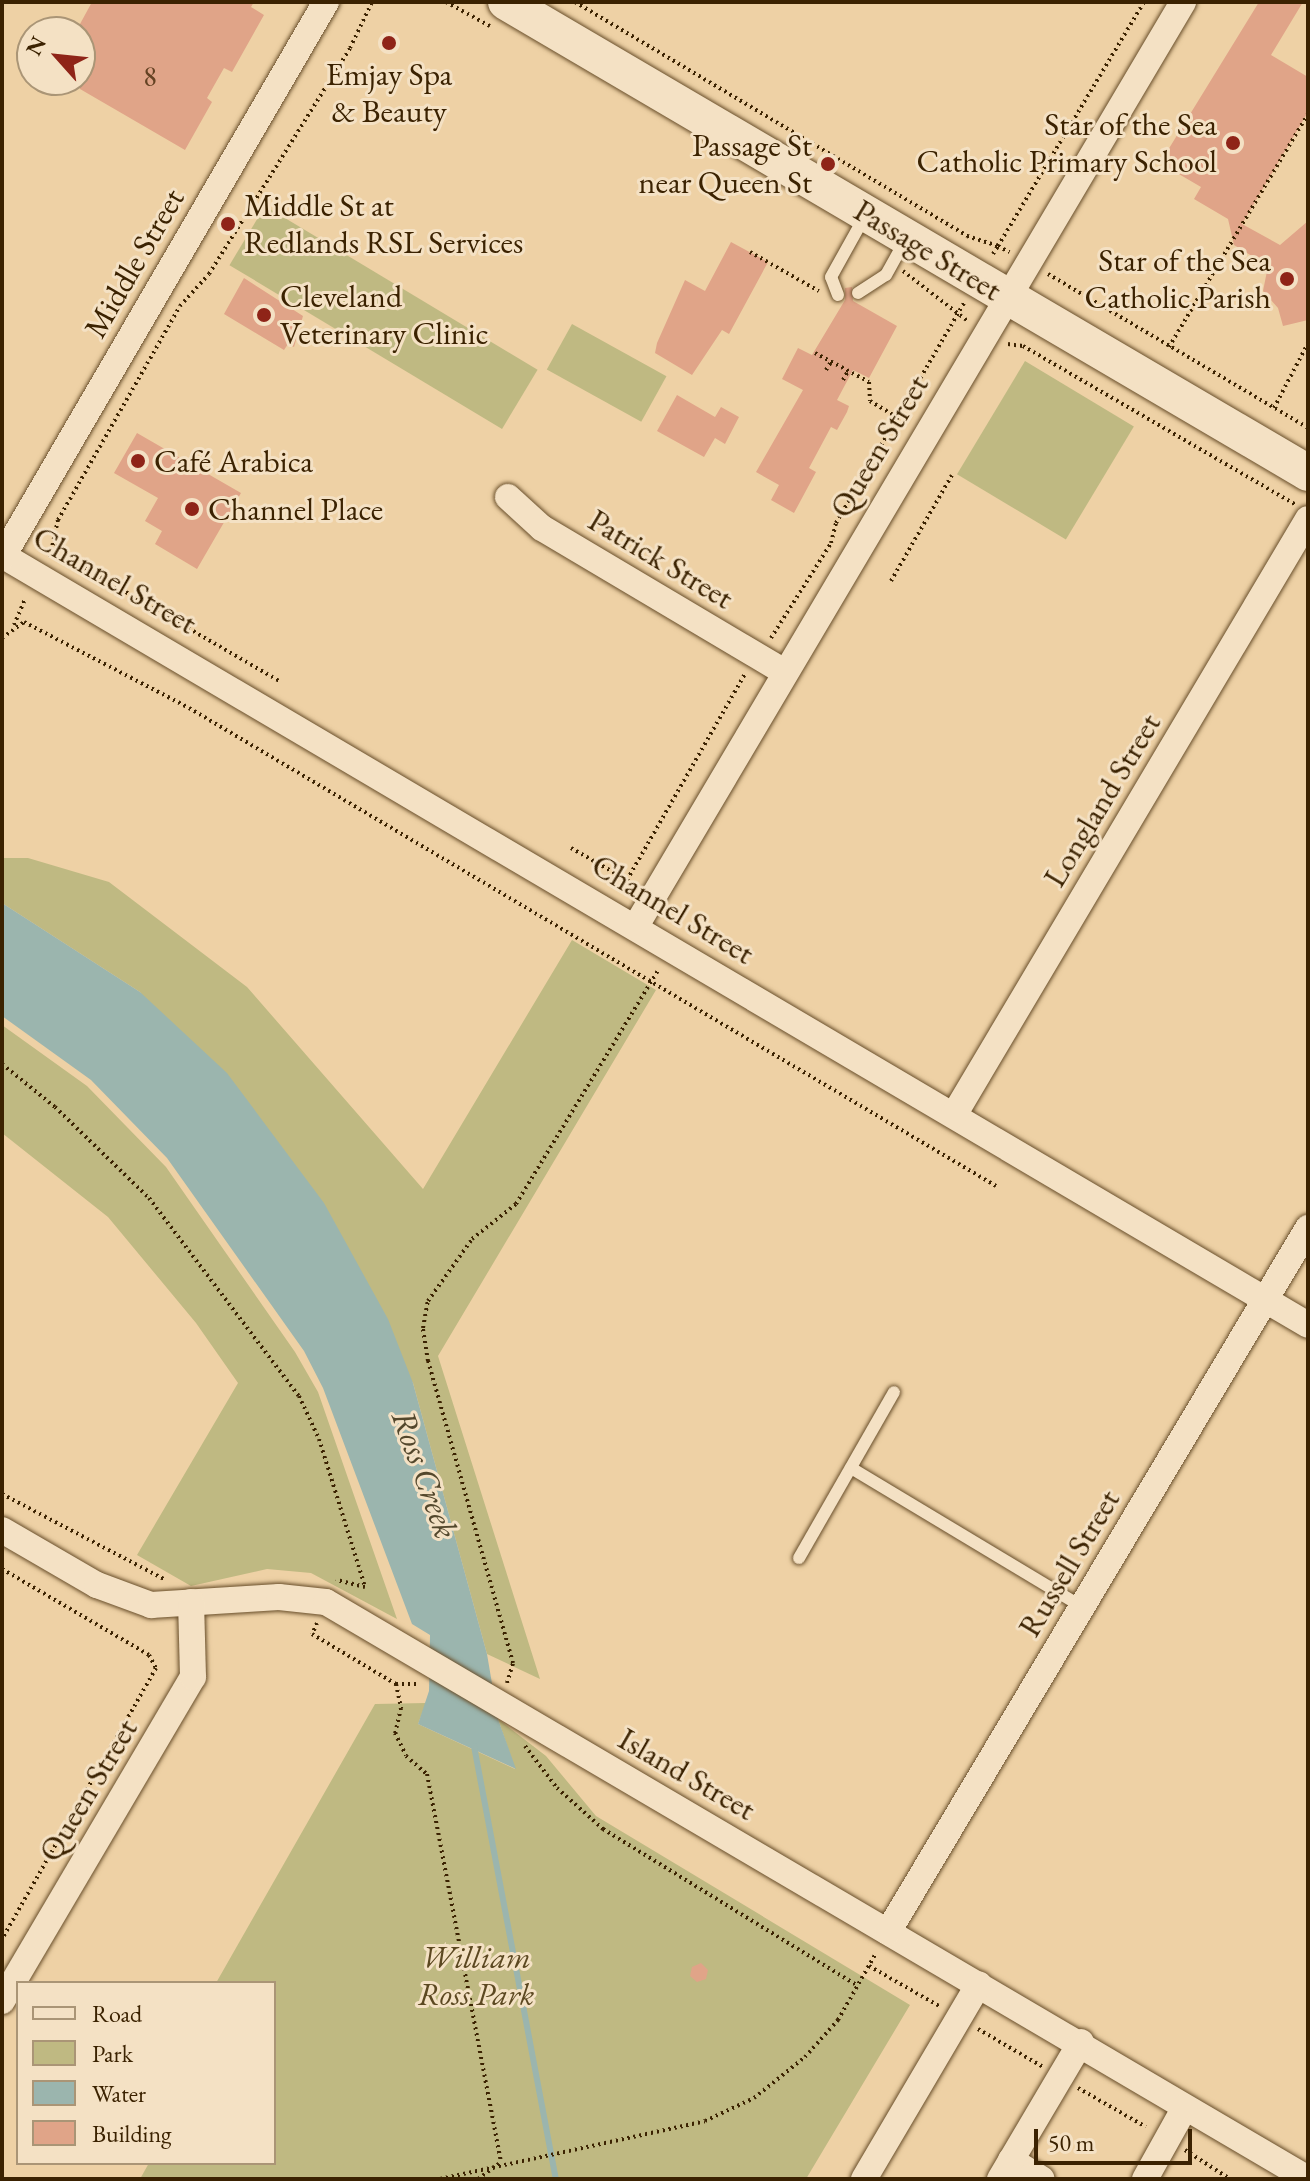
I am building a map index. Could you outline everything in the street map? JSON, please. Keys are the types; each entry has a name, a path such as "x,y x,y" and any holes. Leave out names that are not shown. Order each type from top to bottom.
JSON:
{"street":[{"name":"Middle Street","path":"3,556 326,2"},
{"name":"Passage Street","path":"506,2 1308,473"},
{"name":"Queen Street","path":"636,926 988,333 993,288 1028,262 1183,2"},
{"name":"Patrick Street","path":"508,497 542,528 785,672"},
{"name":"Longland Street","path":"954,1115 1304,514"},
{"name":"Channel Street","path":"3,556 672,947 1308,1325"},
{"name":"Russell Street","path":"888,1932 1308,1228"},
{"name":"Island Street","path":"2,1530 97,1585 151,1605 279,1597 326,1602 1081,2042 1308,2179"},
{"name":"Queen Street","path":"2,2001 193,1677 191,1602"},
{"path":"864,2179 979,1984"},
{"path":"1042,2179 1005,2170 1081,2042"},
{"path":"1145,2179 1185,2107"}],"lane":[{"path":"836,293 831,277 866,213"},
{"path":"858,293 886,275 907,237"},
{"path":"799,1558 894,1392"},
{"path":"851,1468 1082,1607"}],"path":[{"path":"40,577 57,544 58,520 180,306 209,274 350,48 372,2"},
{"path":"575,2 967,236 998,246 1028,262 1308,428"},
{"path":"571,848 627,880 757,655 785,620 897,417 993,288 998,246 1144,2"},
{"path":"1169,347 1308,114"},
{"path":"750,252 829,298 836,293"},
{"path":"988,333 1016,349 1023,346 1304,514"},
{"path":"1274,408 1308,343"},
{"path":"815,353 869,382 870,401 897,417"},
{"path":"826,370 831,362"},
{"path":"843,380 848,371"},
{"path":"891,581 952,475"},
{"path":"57,544 74,562 279,681"},
{"path":"13,627 25,599"},
{"path":"2,638 13,627 24,622 189,708 996,1186"},
{"path":"501,1704 513,1663 428,1361 423,1328 428,1301 472,1239 516,1204 672,947"},
{"path":"2,1064 55,1107 149,1198 299,1396 319,1439 365,1587 318,1575 326,1602 312,1634 396,1684 429,1684"},
{"path":"2,1494 173,1583"},
{"path":"2,1569 149,1655 156,1668 2,1939"},
{"path":"396,1684 401,1708 395,1733 406,1756 427,1774 501,2162"},
{"path":"520,1735 549,1779 603,1829 858,1986"},
{"path":"440,2179 501,2162 705,2121 754,2098 805,2057 838,2020 888,1932"},
{"path":"478,2179 501,2162"}],"green space":[{"path":"265,206 538,370 502,429 229,265"},
{"path":"572,324 666,376 641,422 547,369"},
{"path":"1025,361 1134,426 1066,540 957,474"},
{"path":"2,858 28,858 109,882 247,987 423,1189 572,940 656,990 438,1356 540,1679 487,1654 413,1383 140,992 2,903"},
{"path":"2,1025 87,1086 166,1167 295,1352 318,1392 397,1619 311,1573 267,1569 191,1586 137,1555 238,1383 196,1323 108,1217 2,1133"},
{"name":"William Ross Park","path":"426,1703 418,1724 515,1769 498,1719 546,1756 596,1816 910,2005 806,2179 140,2179 148,2165 276,2165 276,1981 217,1981 375,1704"}],"water":[{"path":"2,903 140,992 227,1073 324,1203 388,1319 413,1383 487,1654 498,1719 516,1769 418,1724 429,1691 430,1635 412,1624 323,1388 304,1351 167,1158 91,1080 2,1016"}],"building":[{"path":"92,2 254,2 251,7 264,15 232,72 224,68 207,98 212,102 185,150 92,96 96,96 96,16 84,16"},
{"path":"1259,2 1303,2 1271,55 1308,77 1308,112 1242,224 1280,245 1308,221 1308,320 1283,326 1278,308 1263,291 1268,266 1234,245 1228,219 1194,199 1201,187 1160,163"},
{"path":"731,242 768,262 729,334 722,330 692,375 655,353 657,343 685,280 705,291"},
{"name":"Cleveland Veterinary Clinic","path":"244,278 303,316 294,347 288,344 284,350 224,314"},
{"path":"852,287 853,301 897,326 869,378 853,370 837,400 849,406 847,412 837,430 831,427 809,468 816,472 794,513 771,500 779,485 756,472 803,390 782,379 798,348 812,355 845,300 845,288"},
{"path":"677,395 715,417 721,407 739,417 725,444 715,438 704,457 657,431"},
{"name":"Channel Place","path":"137,433 241,493 197,569 155,544 162,531 145,521 158,498 114,473"},
{"path":"701,1963 708,1970 706,1979 697,1982 690,1976 692,1967"}],"waterway":[{"name":"Ross Creek","path":"474,1746 556,2179"}],"place":[{"name":"Emjay Spa & Beauty","path":"389,43"},
{"name":"Star of the Sea Catholic Primary School","path":"1233,143"},
{"name":"Passage St near Queen St","path":"828,164"},
{"name":"Middle St at Redlands RSL Services","path":"228,224"},
{"name":"Star of the Sea Catholic Parish","path":"1287,279"},
{"name":"Cleveland Veterinary Clinic","path":"264,315"},
{"name":"Café Arabica","path":"138,461"},
{"name":"Channel Place","path":"192,509"}]}
